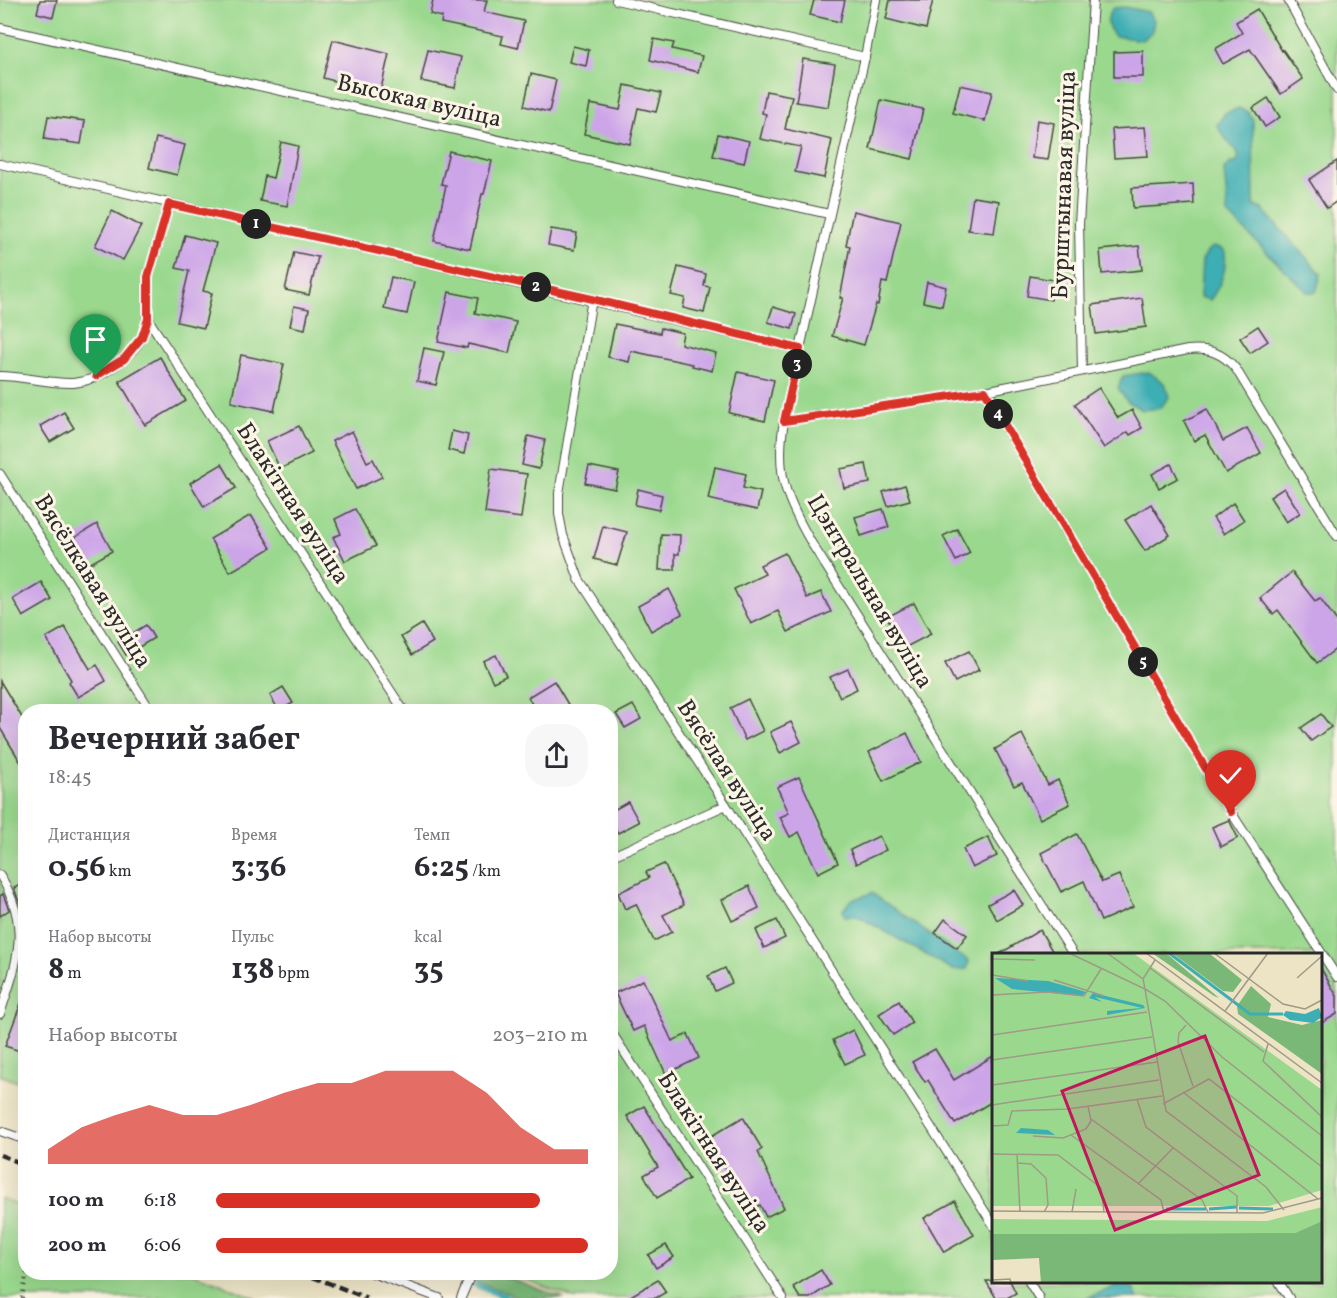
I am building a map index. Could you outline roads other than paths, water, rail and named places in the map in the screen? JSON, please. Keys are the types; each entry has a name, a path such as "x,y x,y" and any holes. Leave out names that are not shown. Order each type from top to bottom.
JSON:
{"lane":[{"path":"616,0 865,57"},
{"name":"Цэнтральная вуліца","path":"876,0 784,421 780,462 783,482 800,523 1072,953"},
{"name":"Бурштынавая вуліца","path":"1082,371 1079,224 1093,0"},
{"path":"1288,0 1337,90"},
{"name":"Высокая вуліца","path":"0,28 829,214"},
{"path":"0,164 592,299 800,349"},
{"path":"0,376 59,383 80,382 116,365 130,353 142,337 148,319 148,277 169,204"},
{"name":"Вясёлая вуліца","path":"592,299 561,475 559,513 569,557 583,587 726,805 992,1224"},
{"name":"Блакітная вуліца","path":"148,319 399,704"},
{"path":"784,421 985,391 1188,350 1206,350 1223,356 1236,369 1337,536"},
{"path":"985,391 1231,812 1322,953"},
{"name":"Вясёлкавая вуліца","path":"0,474 147,704"},
{"path":"618,853 726,805"},
{"path":"0,875 18,917"},
{"path":"0,1014 14,968 18,941"},
{"path":"1322,954 1337,977"},
{"name":"Блакітная вуліца","path":"618,1042 783,1298"},
{"path":"0,1131 18,1137"},
{"path":"391,1280 439,1298"},
{"path":"461,1298 469,1280"},
{"path":"1030,1283 1040,1298"},
{"path":"1280,1283 1289,1298"}],"water":[{"path":"1125,7 1148,12 1154,20 1152,32 1142,40 1115,36 1110,29 1108,19 1113,8"},
{"path":"1239,108 1248,112 1253,120 1254,206 1262,209 1321,274 1316,292 1307,292 1228,214 1224,170 1229,164 1237,162 1239,157 1217,125 1225,113"},
{"path":"1217,247 1224,250 1225,263 1220,283 1210,300 1200,297 1202,260 1210,248"},
{"path":"1149,372 1164,383 1169,397 1160,408 1142,410 1127,401 1118,388 1123,376"},
{"path":"872,893 969,961 967,969 953,970 858,916 845,916 843,910 851,900"},
{"path":"1121,1285 1133,1288 1138,1298 1086,1298"}],"waterway":[{"path":"476,1285 508,1298"}],"railway":[{"path":"0,1155 18,1162"},
{"path":"321,1280 367,1298"}]}
